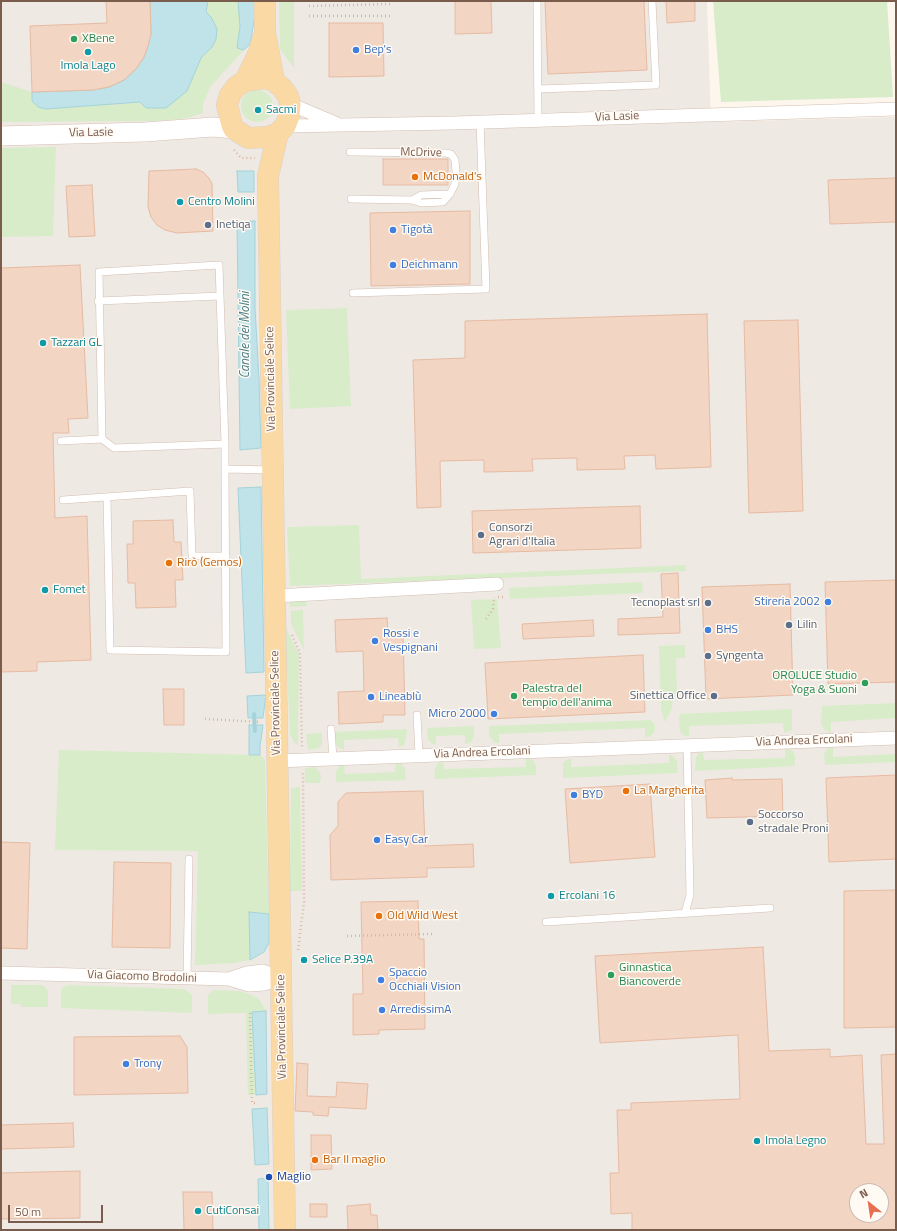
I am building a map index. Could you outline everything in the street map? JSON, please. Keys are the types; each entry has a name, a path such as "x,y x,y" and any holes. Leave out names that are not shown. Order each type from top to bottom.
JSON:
{"main road":[{"path":"266,1 265,32 274,81"},
{"path":"245,81 257,57 265,32"},
{"path":"227,105 230,95 236,87 245,81 265,78 274,81 282,88 288,96 290,104"},
{"name":"Via Provinciale Selice","path":"285,1230 274,982 281,956 268,176 281,129 289,116 290,104"},
{"name":"Via Provinciale Selice","path":"227,105 232,125 260,158 268,176"},
{"path":"241,134 268,137 281,129"}],"street":[{"name":"Via Lasie","path":"290,104 339,124"},
{"name":"Via Lasie","path":"180,129 212,116 227,105"},
{"name":"Via Lasie","path":"281,129 339,124 480,122 896,109"},
{"name":"Via Lasie","path":"1,136 145,132 213,128 241,134"},
{"path":"275,596 496,593"},
{"name":"Via Andrea Ercolani","path":"277,761 896,738"},
{"name":"Via Giacomo Brodolini","path":"1,973 229,979 249,984 274,982"}],"lane":[{"path":"537,1 538,120"},
{"path":"538,89 656,84 652,1"},
{"path":"353,293 486,289 480,122"},
{"name":"McDrive","path":"350,152 445,152 451,154 454,160 456,172 455,184 450,194 443,202 420,204 412,200 351,199"},
{"path":"102,439 98,301 99,272 219,265 225,444 226,652 110,650 107,497"},
{"path":"98,301 220,296"},
{"path":"61,441 102,439 114,448 225,444"},
{"path":"225,470 272,470"},
{"path":"63,500 190,491 192,556 226,556"},
{"path":"417,715 419,756"},
{"path":"331,729 333,759"},
{"path":"686,913 690,895 687,746"},
{"path":"187,978 189,859"},
{"path":"546,922 770,908"}],"path":[{"path":"309,6 391,4"},
{"path":"310,16 391,16"},
{"path":"486,619 493,609 496,593 506,597"},
{"path":"205,719 264,722"},
{"path":"348,936 432,934"},
{"path":"250,1013 252,1103 257,1103"}],"shaded area":[{"path":"1,1 707,1 711,122 896,117 896,1230 1,1230"}],"green space":[{"path":"208,1 238,1 240,27 237,48 244,50 210,87 203,104 203,113 187,118 155,121 1,122 1,82 32,92 32,101 62,108 140,102 187,91 201,58 212,47 211,17 206,12"},
{"path":"279,1 294,1 294,68 280,49"},
{"path":"713,1 887,1 893,97 721,102"},
{"path":"260,90 266,92 271,97 273,106 271,115 266,120 254,122 248,120 243,115 241,103 243,97 248,92"},
{"path":"56,147 53,236 1,237 1,148"},
{"path":"347,308 351,406 290,409 286,310"},
{"path":"359,525 361,579 686,565 686,571 290,586 287,527"},
{"path":"642,582 643,593 510,599 509,588"},
{"path":"306,599 307,606 290,607 290,600"},
{"path":"497,599 501,648 474,649 471,600"},
{"path":"303,610 304,650 291,624 291,611"},
{"path":"285,626 299,654 298,746 290,735"},
{"path":"685,645 685,658 676,658 677,695 673,698 672,708 665,722 661,710 659,646"},
{"path":"896,703 896,718 831,722 831,733 824,729 821,724 822,706"},
{"path":"792,709 792,730 784,733 783,723 689,726 689,737 683,735 680,731 680,714"},
{"path":"651,720 655,725 655,731 651,736 645,738 645,728 499,734 499,743 495,743 489,736 489,726"},
{"path":"474,726 474,737 470,743 465,744 465,735 436,736 436,745 431,743 428,739 427,728"},
{"path":"407,729 404,745 399,747 398,738 344,740 344,750 337,746 334,732"},
{"path":"322,733 322,744 319,748 308,750 306,734"},
{"path":"833,747 833,757 896,754 896,762 825,765 824,754 827,749"},
{"path":"785,749 790,749 793,752 795,756 795,766 695,771 696,757 699,753 703,752 704,760 785,758"},
{"path":"59,750 260,755 265,760 269,914 249,912 250,960 234,963 195,965 198,851 55,850"},
{"path":"669,755 672,755 677,761 678,773 563,778 563,764 571,758 571,767 669,763"},
{"path":"526,758 534,761 536,766 536,775 434,779 435,768 439,762 443,761 444,769 526,767"},
{"path":"396,763 401,764 405,768 406,780 336,782 336,772 339,766 344,764 345,774 395,772"},
{"path":"314,767 321,775 320,783 305,783 305,768"},
{"path":"300,787 302,891 290,891 291,788"},
{"path":"11,985 41,985 45,987 48,991 48,1007 21,1007 21,1004 11,1004"},
{"path":"69,985 184,989 192,995 192,1013 61,1008 61,991 63,987"},
{"path":"213,990 240,991 251,995 259,999 266,1011 252,1012 256,1095 248,1095 246,1013 208,1014 208,995"}],"water":[{"path":"150,1 208,1 206,12 211,17 217,29 216,39 212,47 201,58 187,91 166,108 146,108 140,102 46,109 38,107 32,101 32,92 93,90 109,87 124,80 136,69 144,57 148,46 151,34"},
{"path":"238,1 255,1 255,15 250,44 244,50 237,48 240,27"},
{"path":"237,171 254,171 254,192 238,192"},
{"path":"255,221 255,308 261,448 240,450 237,222"},
{"path":"261,487 264,672 246,673 238,488"},
{"path":"266,695 263,718 248,718 247,696"},
{"path":"249,725 263,725 260,755 249,755"},
{"path":"249,912 269,914 269,943 264,952 250,960"},
{"path":"266,1011 267,1094 256,1095 252,1012"},
{"path":"267,1108 269,1164 255,1165 252,1109"},
{"path":"268,1178 269,1230 259,1230 258,1179"}],"building":[{"name":"Imola Lago","path":"106,1 150,1 151,34 144,57 136,69 124,80 109,87 93,90 32,92 30,26 107,23"},
{"path":"455,1 491,1 492,33 455,34"},
{"path":"545,1 644,1 647,70 548,74"},
{"path":"666,1 695,1 695,21 667,23"},
{"name":"Bep's","path":"329,23 383,23 384,76 329,77"},
{"name":"McDonald's","path":"383,159 448,159 448,185 383,185"},
{"name":"Centro Molini","path":"196,169 203,172 212,184 213,231 177,233 165,230 157,225 151,217 148,207 149,171"},
{"path":"896,178 896,222 830,224 828,180"},
{"path":"92,185 95,236 69,237 66,186"},
{"path":"470,211 470,284 371,286 370,213"},
{"path":"80,265 88,418 68,419 69,433 53,433 55,518 87,516 91,660 37,662 37,671 1,672 1,268"},
{"path":"707,314 711,467 656,469 655,455 624,456 625,469 577,470 577,458 532,459 533,471 484,472 484,460 440,461 441,507 417,508 413,360 465,358 465,321"},
{"path":"798,320 803,511 749,513 744,321"},
{"path":"640,506 641,548 473,553 472,511"},
{"path":"173,520 174,542 181,542 183,580 175,580 176,607 136,608 135,583 128,583 127,544 133,544 133,521"},
{"path":"678,573 680,633 618,635 618,619 663,617 661,574"},
{"path":"896,580 896,682 828,684 825,582"},
{"path":"790,584 793,695 706,699 702,587"},
{"path":"387,618 388,631 403,631 405,715 383,715 383,722 339,724 338,692 364,691 363,651 336,652 335,620"},
{"path":"593,620 594,636 523,639 522,624"},
{"path":"643,655 645,712 488,719 485,663"},
{"path":"163,689 184,689 184,725 164,725"},
{"path":"896,775 896,859 829,862 826,778"},
{"path":"732,778 732,780 782,779 783,816 707,818 705,780"},
{"path":"650,784 655,857 570,863 565,789"},
{"name":"Easy Car","path":"423,791 425,846 473,844 474,867 427,868 427,877 331,880 330,835 338,826 338,802 346,793"},
{"path":"1,842 30,843 27,949 1,948"},
{"path":"114,862 171,863 170,948 112,947"},
{"path":"896,890 896,1027 844,1028 844,891"},
{"path":"418,901 419,939 424,939 425,1029 379,1030 379,1034 353,1035 353,994 363,994 361,902"},
{"name":"Imola Legno","path":"763,947 769,1051 830,1049 830,1057 862,1055 866,1144 884,1144 881,1055 896,1054 896,1230 632,1230 632,1213 611,1214 610,1173 619,1173 617,1110 631,1110 631,1103 740,1099 738,1035 600,1043 595,956"},
{"path":"180,1036 187,1047 188,1093 74,1095 74,1037"},
{"path":"297,1063 308,1064 307,1096 336,1097 337,1082 368,1084 366,1109 329,1107 328,1116 313,1115 313,1112 295,1111"},
{"path":"73,1123 74,1147 1,1149 1,1125"},
{"path":"311,1135 331,1135 332,1169 311,1170"},
{"path":"80,1171 80,1218 1,1219 1,1173"},
{"name":"CutiConsai","path":"183,1192 212,1192 213,1230 184,1230"},
{"path":"310,1204 327,1204 327,1217 310,1217"},
{"path":"370,1204 371,1215 377,1215 378,1230 348,1230 347,1206"}],"waterway":[{"name":"Canale dei Molini","path":"254,714 255,731"}],"place":[{"name":"XBene","path":"74,39"},
{"name":"Bep's","path":"356,50"},
{"name":"Imola Lago","path":"88,52"},
{"name":"Sacmi","path":"258,110"},
{"name":"McDonald's","path":"415,177"},
{"name":"Centro Molini","path":"180,202"},
{"name":"Inetiqa","path":"208,225"},
{"name":"Tigotà","path":"393,230"},
{"name":"Deichmann","path":"393,265"},
{"name":"Tazzari GL","path":"43,343"},
{"name":"Consorzi Agrari d'Italia","path":"481,535"},
{"name":"Rirò (Gemos)","path":"169,563"},
{"name":"Fomet","path":"45,590"},
{"name":"Stireria 2002","path":"828,602"},
{"name":"Tecnoplast srl","path":"708,603"},
{"name":"Lilin","path":"789,625"},
{"name":"BHS","path":"708,630"},
{"name":"Rossi e Vespignani","path":"375,641"},
{"name":"Syngenta","path":"708,656"},
{"name":"OROLUCE Studio Yoga & Suoni","path":"865,683"},
{"name":"Palestra del tempio dell'anima","path":"514,696"},
{"name":"Sinettica Office","path":"714,696"},
{"name":"Lineablù","path":"371,697"},
{"name":"Micro 2000","path":"494,714"},
{"name":"La Margherita","path":"626,791"},
{"name":"BYD","path":"574,795"},
{"name":"Soccorso stradale Proni","path":"750,822"},
{"name":"Easy Car","path":"377,840"},
{"name":"Ercolani 16","path":"551,896"},
{"name":"Old Wild West","path":"379,916"},
{"name":"Selice P.39A","path":"304,960"},
{"name":"Ginnastica Biancoverde","path":"611,975"},
{"name":"Spaccio Occhiali Vision","path":"381,980"},
{"name":"ArredissimA","path":"382,1010"},
{"name":"Trony","path":"126,1064"},
{"name":"Imola Legno","path":"757,1141"},
{"name":"Bar Il maglio","path":"315,1160"},
{"name":"Maglio","path":"269,1177"},
{"name":"CutiConsai","path":"198,1211"}]}
